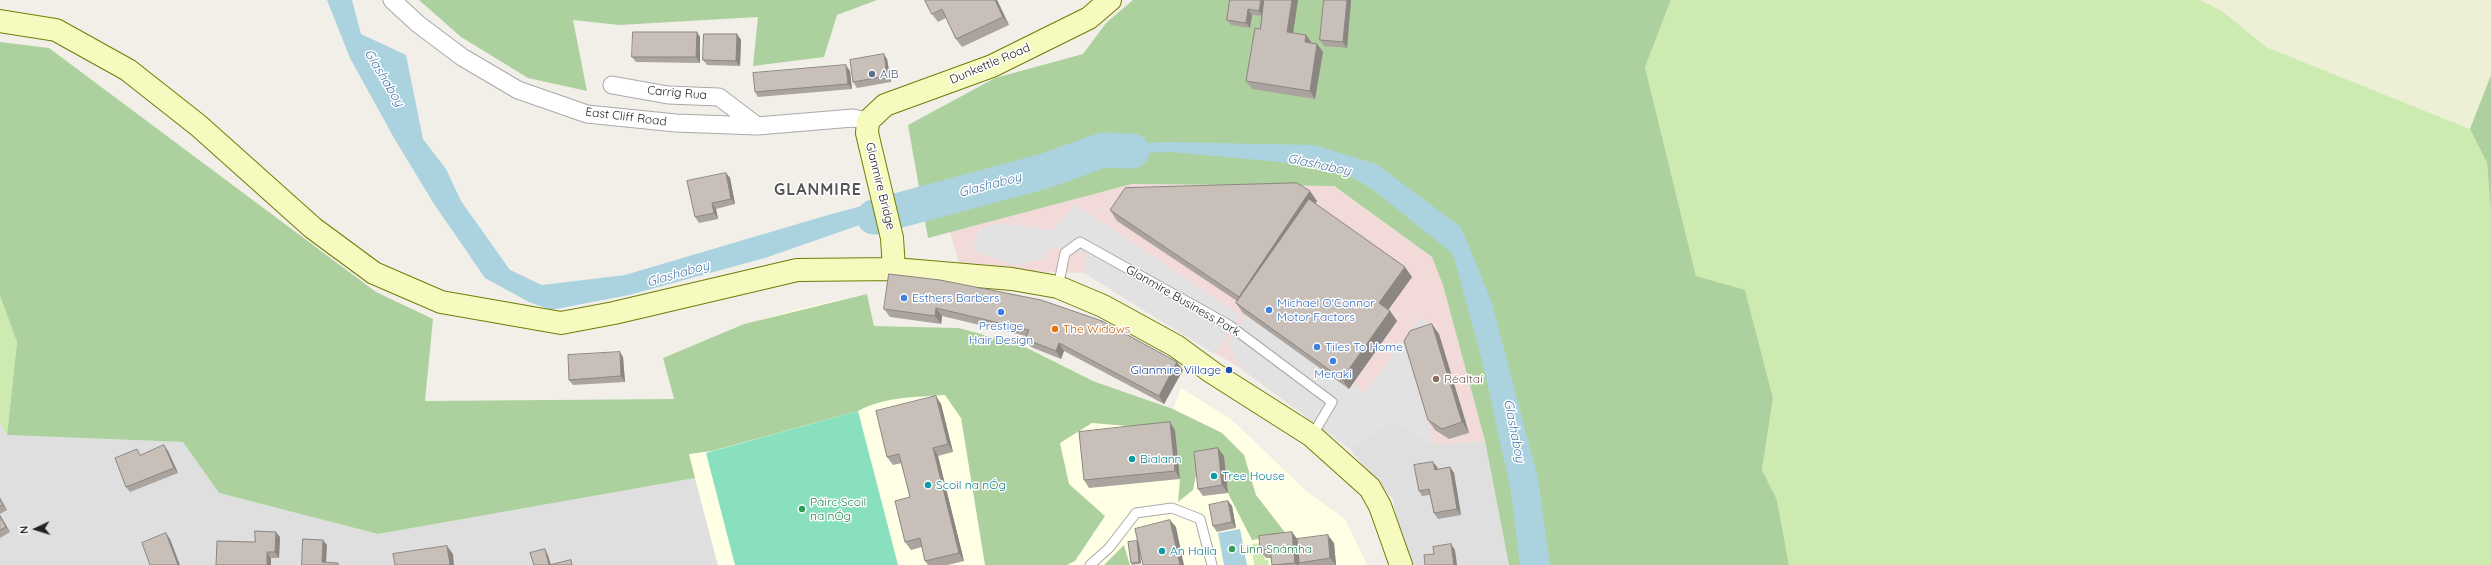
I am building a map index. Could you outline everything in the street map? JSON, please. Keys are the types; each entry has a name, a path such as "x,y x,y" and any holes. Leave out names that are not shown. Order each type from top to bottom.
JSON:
{"main road":[{"name":"Dunkettle Road","path":"867,127 885,105 992,66 1088,18 1110,0"},
{"path":"0,21 56,30 128,70 199,126 313,228 374,273 441,302 561,323 614,314 797,270 894,269 1012,279 1058,287 1104,306 1176,346 1213,373 1312,436 1370,488 1380,506 1401,565"},
{"name":"Glanmire Bridge","path":"867,127 892,238 894,269"}],"street":[{"name":"East Cliff Road","path":"392,0 418,24 462,57 506,83 518,90 587,114 676,123 756,125 853,118 867,127"},
{"name":"Carrig Rua","path":"612,85 668,94 719,97 756,125"}],"lane":[{"name":"Glanmire Business Park","path":"1058,287 1065,253 1080,242 1229,325 1332,402 1312,436"},
{"path":"1090,565 1109,548 1136,512 1172,508 1200,519 1212,565"}],"shaded area":[{"path":"2200,0 2491,0 2491,75 2470,129 2266,47 2222,11"},
{"path":"1132,184 1333,186 1437,261 1485,441 1434,445 1393,420 1350,449 1240,368 1084,273 1021,271 959,263 950,232"},
{"path":"1075,204 1241,316 1214,354 1084,273 1087,253 1051,247 1042,259 1016,266 972,250 979,229 1000,223 1053,230"},
{"path":"867,294 874,326 959,328 1003,340 1027,348 1093,381 1173,409 1181,388 1232,420 1306,491 1345,519 1367,565 718,565 663,358 744,324 807,307"},
{"path":"1250,311 1365,392 1421,317 1436,330 1418,333 1407,352 1434,445 1393,420 1350,449 1240,368 1228,342"},
{"path":"1393,420 1434,445 1485,441 1509,565 1406,565 1393,499 1372,477 1350,449"},
{"path":"0,423 7,435 183,442 219,493 378,534 695,478 718,565 0,565"}],"green space":[{"path":"419,0 877,0 837,15 824,57 753,66 758,17 619,25 573,20 587,91 528,78 461,37"},
{"path":"1133,0 1671,0 1645,67 1696,276 1745,290 1773,398 1762,470 1777,500 1789,565 1509,565 1485,441 1443,285 1432,257 1334,186 1132,184 928,238 908,125 995,78 1083,54 1106,23"},
{"path":"1671,0 2200,0 2222,11 2266,47 2470,129 2487,163 2491,212 2491,565 1789,565 1777,500 1762,470 1773,398 1745,291 1696,276 1645,67"},
{"path":"0,42 49,48 376,292 433,319 425,401 674,399 663,358 744,324 867,294 874,326 959,328 1003,340 1027,348 1093,381 1173,409 1222,433 1244,455 1256,495 1287,535 1252,540 1228,493 1224,456 1199,460 1193,490 1178,502 1180,479 1175,430 1092,423 1060,443 1069,484 1105,516 1075,561 1067,565 985,565 961,418 945,395 889,400 868,406 858,411 712,451 689,454 695,478 378,534 219,493 183,442 7,435 17,342 0,296"},
{"path":"2491,75 2491,212 2487,163 2470,129"},
{"path":"0,296 17,342 7,435 0,423"},
{"name":"Páirc Scoil na nÓg","path":"858,411 898,565 735,565 706,453"},
{"path":"1261,543 1265,560 1268,560 1269,565 1254,565 1252,544"},
{"path":"1124,545 1130,565 1104,565"}],"water":[{"path":"327,0 352,0 361,34 406,55 423,139 446,169 461,201 510,270 542,285 625,275 828,215 1085,146 1168,142 1314,145 1376,164 1461,227 1491,300 1538,478 1550,565 1520,565 1511,492 1483,364 1453,254 1372,189 1335,167 1170,152 1087,155 920,204 765,258 629,295 551,310 529,302 485,278 434,204 394,138 350,58"},
{"name":"Linn Snámha","path":"1240,529 1247,565 1224,565 1218,533"}],"building":[{"path":"925,0 995,0 1003,17 956,39 942,9 932,14"},
{"path":"1230,0 1261,0 1259,11 1248,9 1246,23 1227,20"},
{"path":"1264,0 1292,0 1287,32 1306,35 1305,42 1317,44 1310,91 1246,81 1255,28 1260,29"},
{"path":"1324,0 1347,0 1343,42 1320,40"},
{"path":"633,32 697,32 696,57 632,57"},
{"path":"704,34 737,34 736,61 703,60"},
{"name":"AIB","path":"884,54 887,76 853,82 850,60"},
{"path":"846,65 848,84 755,92 753,73"},
{"path":"726,173 731,199 712,203 714,213 695,217 687,181"},
{"path":"1297,183 1310,191 1239,297 1110,210 1125,188"},
{"path":"1309,199 1405,267 1379,303 1390,311 1342,379 1236,303"},
{"path":"889,274 940,280 1041,300 1102,321 1177,362 1159,396 1059,343 1056,351 1025,339 1029,330 936,308 935,316 884,309"},
{"path":"1432,324 1462,422 1442,429 1428,420 1404,341 1410,331"},
{"path":"620,352 621,376 569,380 568,355"},
{"name":"Scoil na nÓg","path":"936,396 948,444 933,448 959,553 925,561 920,538 905,542 895,501 910,497 899,454 887,457 876,411"},
{"name":"Bialann","path":"1170,422 1175,471 1084,480 1079,432"},
{"path":"164,445 174,468 126,487 115,458 137,449 140,455"},
{"name":"Tree House","path":"1218,448 1222,485 1198,489 1194,452"},
{"path":"1433,462 1435,470 1450,467 1457,509 1434,513 1429,489 1419,491 1414,465"},
{"path":"0,499 3,505 0,506"},
{"path":"1228,501 1232,522 1213,526 1209,505"},
{"path":"0,516 6,527 0,530"},
{"name":"An Halla","path":"1170,520 1180,565 1143,565 1135,529"},
{"path":"255,531 276,532 275,552 267,552 267,565 216,565 217,541 255,542"},
{"path":"1292,532 1295,563 1272,565 1270,549 1260,550 1259,536"},
{"path":"166,533 178,565 150,565 142,543"},
{"path":"1328,535 1330,558 1299,563 1297,539"},
{"path":"303,539 323,540 322,562 338,563 338,565 302,565"},
{"path":"1137,541 1139,562 1131,563 1128,542"},
{"path":"1451,544 1454,565 1425,565 1424,555 1434,554 1433,547"},
{"path":"447,546 450,565 395,565 393,554"},
{"path":"545,549 549,565 534,565 530,553"},
{"path":"571,560 572,565 550,565"}],"waterway":[{"name":"Glashaboy","path":"874,217 1045,171 1103,150 1132,151"}],"place":[{"name":"AIB","path":"872,74"},
{"name":"Esthers Barbers","path":"904,298"},
{"name":"Michael O'Connor Motor Factors","path":"1269,310"},
{"name":"Prestige Hair Design","path":"1001,312"},
{"name":"The Widows","path":"1055,329"},
{"name":"Tiles To Home","path":"1317,347"},
{"name":"Meraki","path":"1333,361"},
{"name":"Glanmire Village","path":"1229,370"},
{"name":"Réaltaí","path":"1436,379"},
{"name":"Bialann","path":"1132,459"},
{"name":"Tree House","path":"1214,476"},
{"name":"Scoil na nÓg","path":"928,485"},
{"name":"Páirc Scoil na nÓg","path":"802,509"},
{"name":"Linn Snámha","path":"1232,549"},
{"name":"An Halla","path":"1162,551"}],"district":[{"name":"GLANMIRE","path":"818,190"}]}
